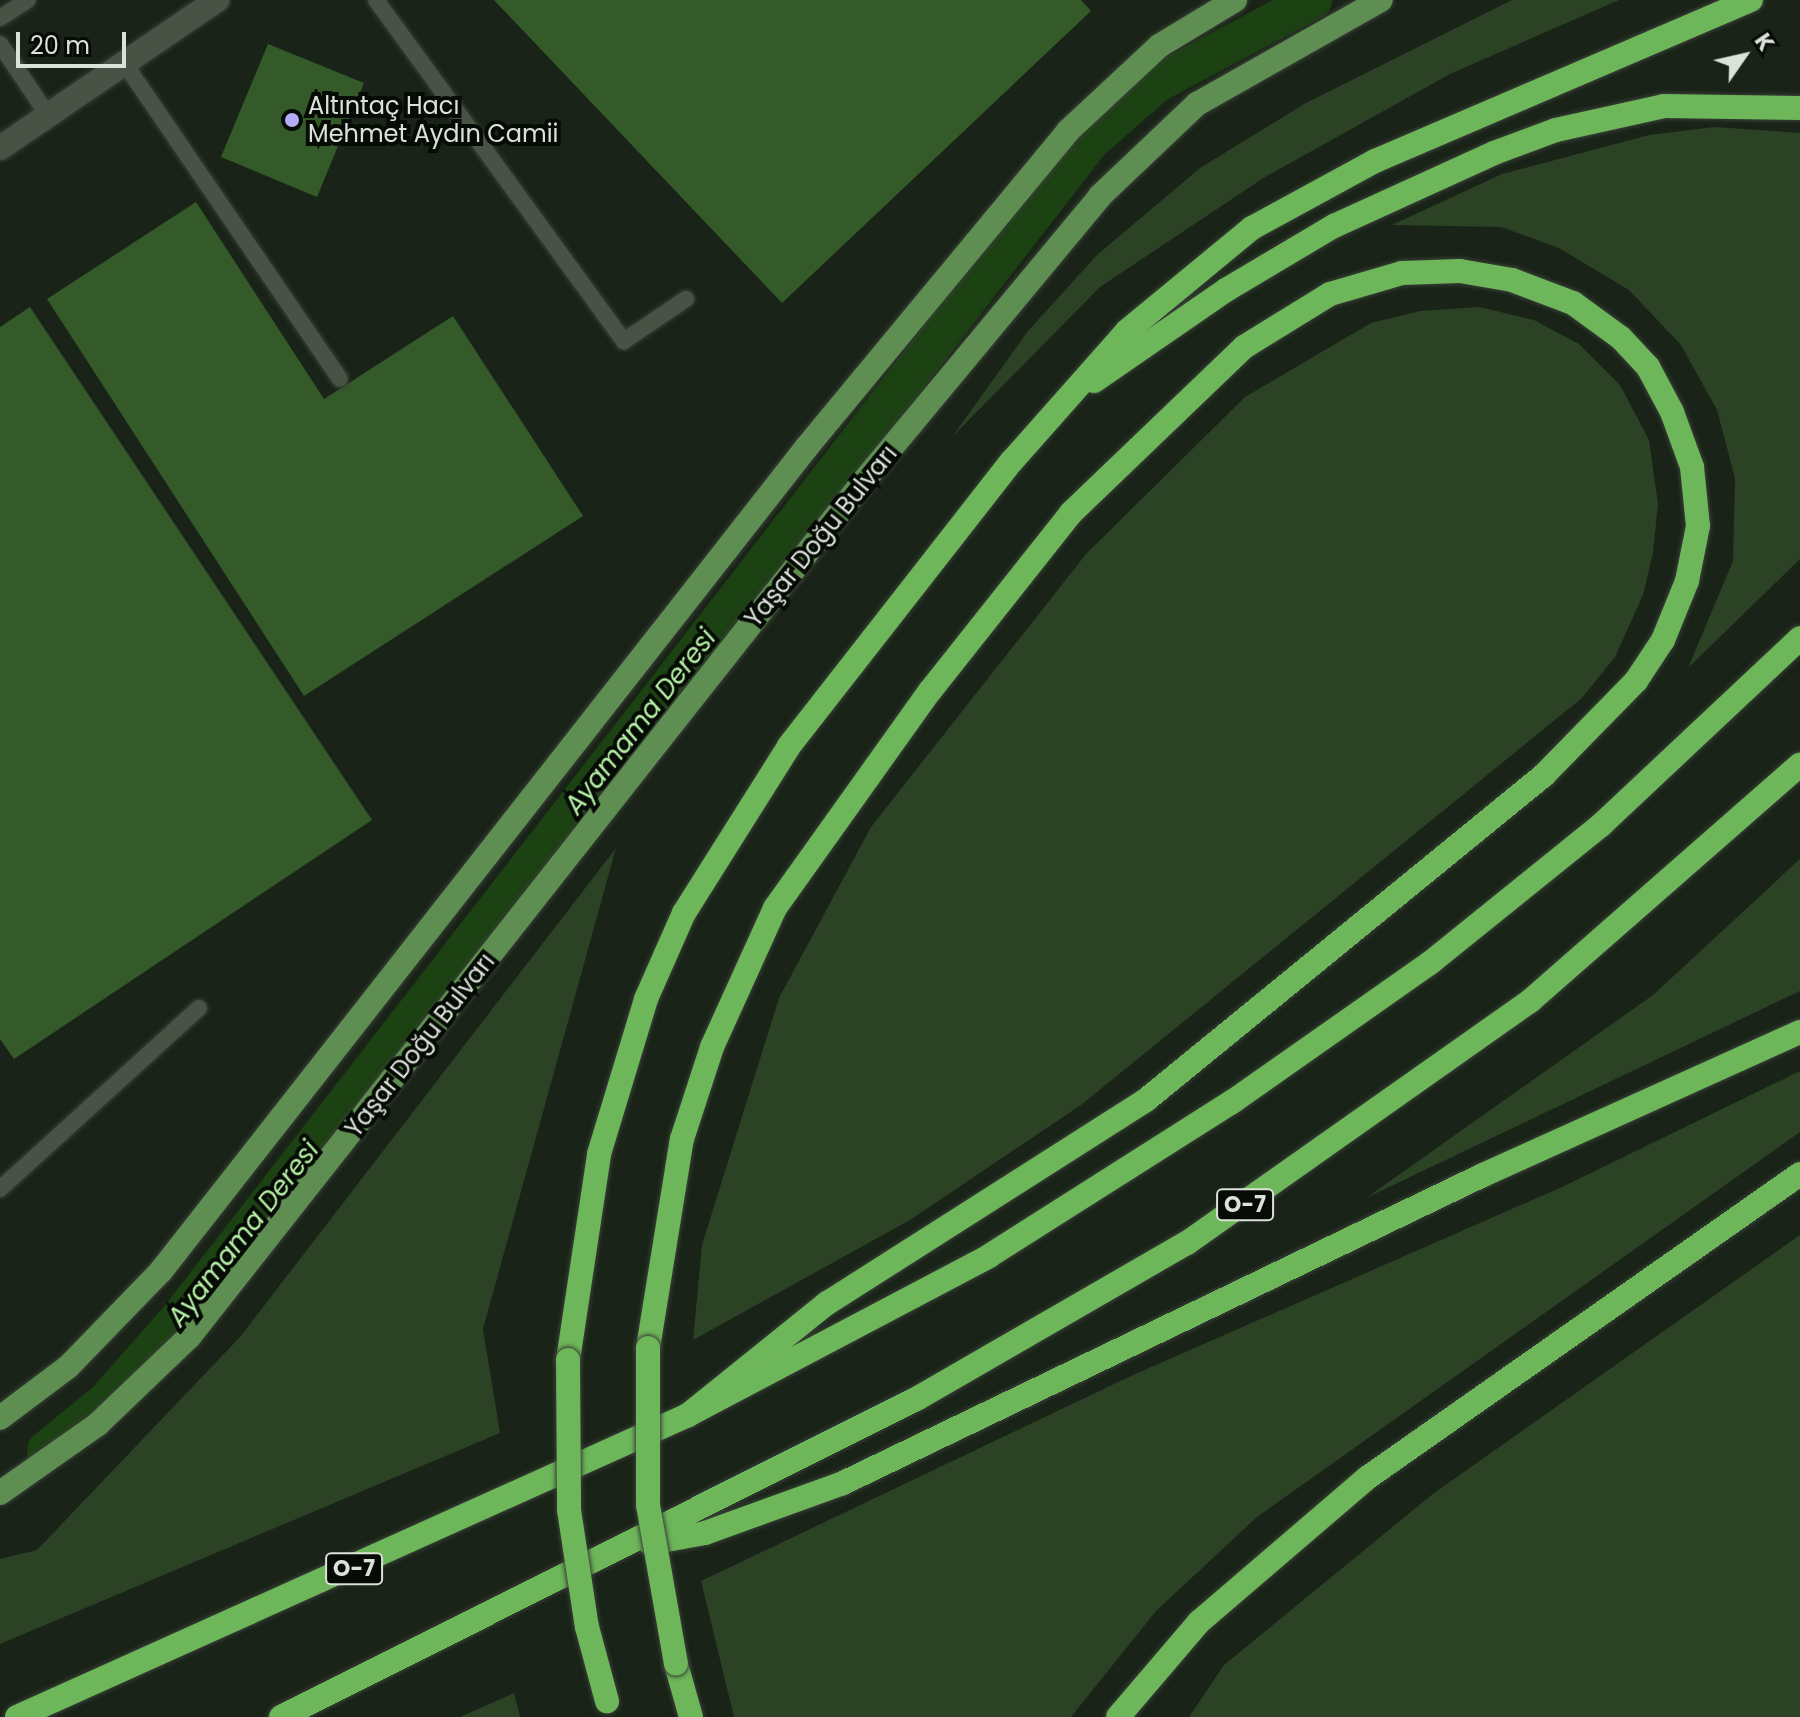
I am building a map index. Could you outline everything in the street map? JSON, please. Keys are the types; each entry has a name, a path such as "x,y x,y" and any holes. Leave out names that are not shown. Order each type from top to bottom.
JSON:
{"highway":[{"path":"609,1709 587,1627 569,1510 568,1360 585,1221 619,1081 646,999 708,867 789,746 1012,461 1082,388 1127,331 1178,285 1309,194 1492,109 1751,0"},
{"path":"1082,388 1226,290 1334,226 1519,144 1664,106 1800,108"},
{"path":"688,1415 827,1303 1146,1100 1544,775 1636,681 1663,640 1687,581 1698,526 1692,467 1672,412 1648,367 1621,338 1573,303 1512,280 1460,271 1402,273 1330,294 1244,347 1071,513 843,807 768,922 712,1047 682,1139 648,1348 648,1505 676,1664 691,1717"},
{"name":"O-7","path":"17,1717 688,1415 989,1256 1340,1027 1601,825 1800,638"},
{"name":"O-7","path":"281,1717 624,1548 1035,1334 1277,1184 1530,1001 1800,765"},
{"path":"624,1548 705,1533 843,1483 1455,1188 1800,1032"},
{"path":"1118,1717 1199,1622 1332,1506 1800,1174"}],"main road":[{"path":"0,1418 68,1367 161,1271 806,448 1068,131 1159,46 1235,0"},
{"name":"Yaşar Doğu Bulvarı","path":"0,1493 98,1424 189,1337 849,499 1100,196 1197,104 1381,0"}],"street":[{"path":"0,148 217,0"}],"lane":[{"path":"0,18 28,0"},
{"path":"376,0 624,341 686,299"},
{"path":"0,44 49,117"},
{"path":"125,64 340,379"},
{"path":"0,1189 199,1008"}],"green space":[{"path":"1512,0 1619,0 1450,74 1265,177 1100,287 952,437 1028,331 1097,255 1200,168 1304,104"},
{"path":"1715,127 1800,133 1800,559 1688,668 1733,561 1735,478 1717,410 1681,345 1629,290 1559,248 1501,227 1392,225 1502,174 1649,135"},
{"path":"1479,307 1534,320 1579,344 1620,385 1649,440 1658,504 1653,553 1643,595 1615,657 1582,698 1081,1105 910,1220 693,1340 702,1245 779,998 871,827 1086,554 1245,397 1371,323 1420,311"},
{"path":"616,848 483,1329 500,1433 0,1644 0,1559 37,1550 240,1337"},
{"path":"1800,859 1800,991 1366,1198 1653,995"},
{"path":"1800,1071 1800,1132 1257,1517 1156,1611 1071,1717 734,1717 701,1581 1133,1375 1562,1187"},
{"path":"1800,1235 1800,1717 1189,1717 1224,1665 1434,1493"},
{"path":"514,1693 520,1717 460,1717"}],"building":[{"path":"494,0 1081,0 1091,11 782,303"},
{"name":"Altıntaç Hacı Mehmet Aydın Camii","path":"268,44 364,83 317,197 221,157"},
{"path":"196,202 324,399 453,316 583,516 304,696 47,299"},
{"path":"30,307 372,820 14,1059 0,1039 0,327"}],"waterway":[{"name":"Ayamama Deresi","path":"46,1450 105,1402 180,1317 1090,142 1156,84 1313,0"}],"place":[{"name":"Altıntaç Hacı Mehmet Aydın Camii","path":"292,120"}]}
